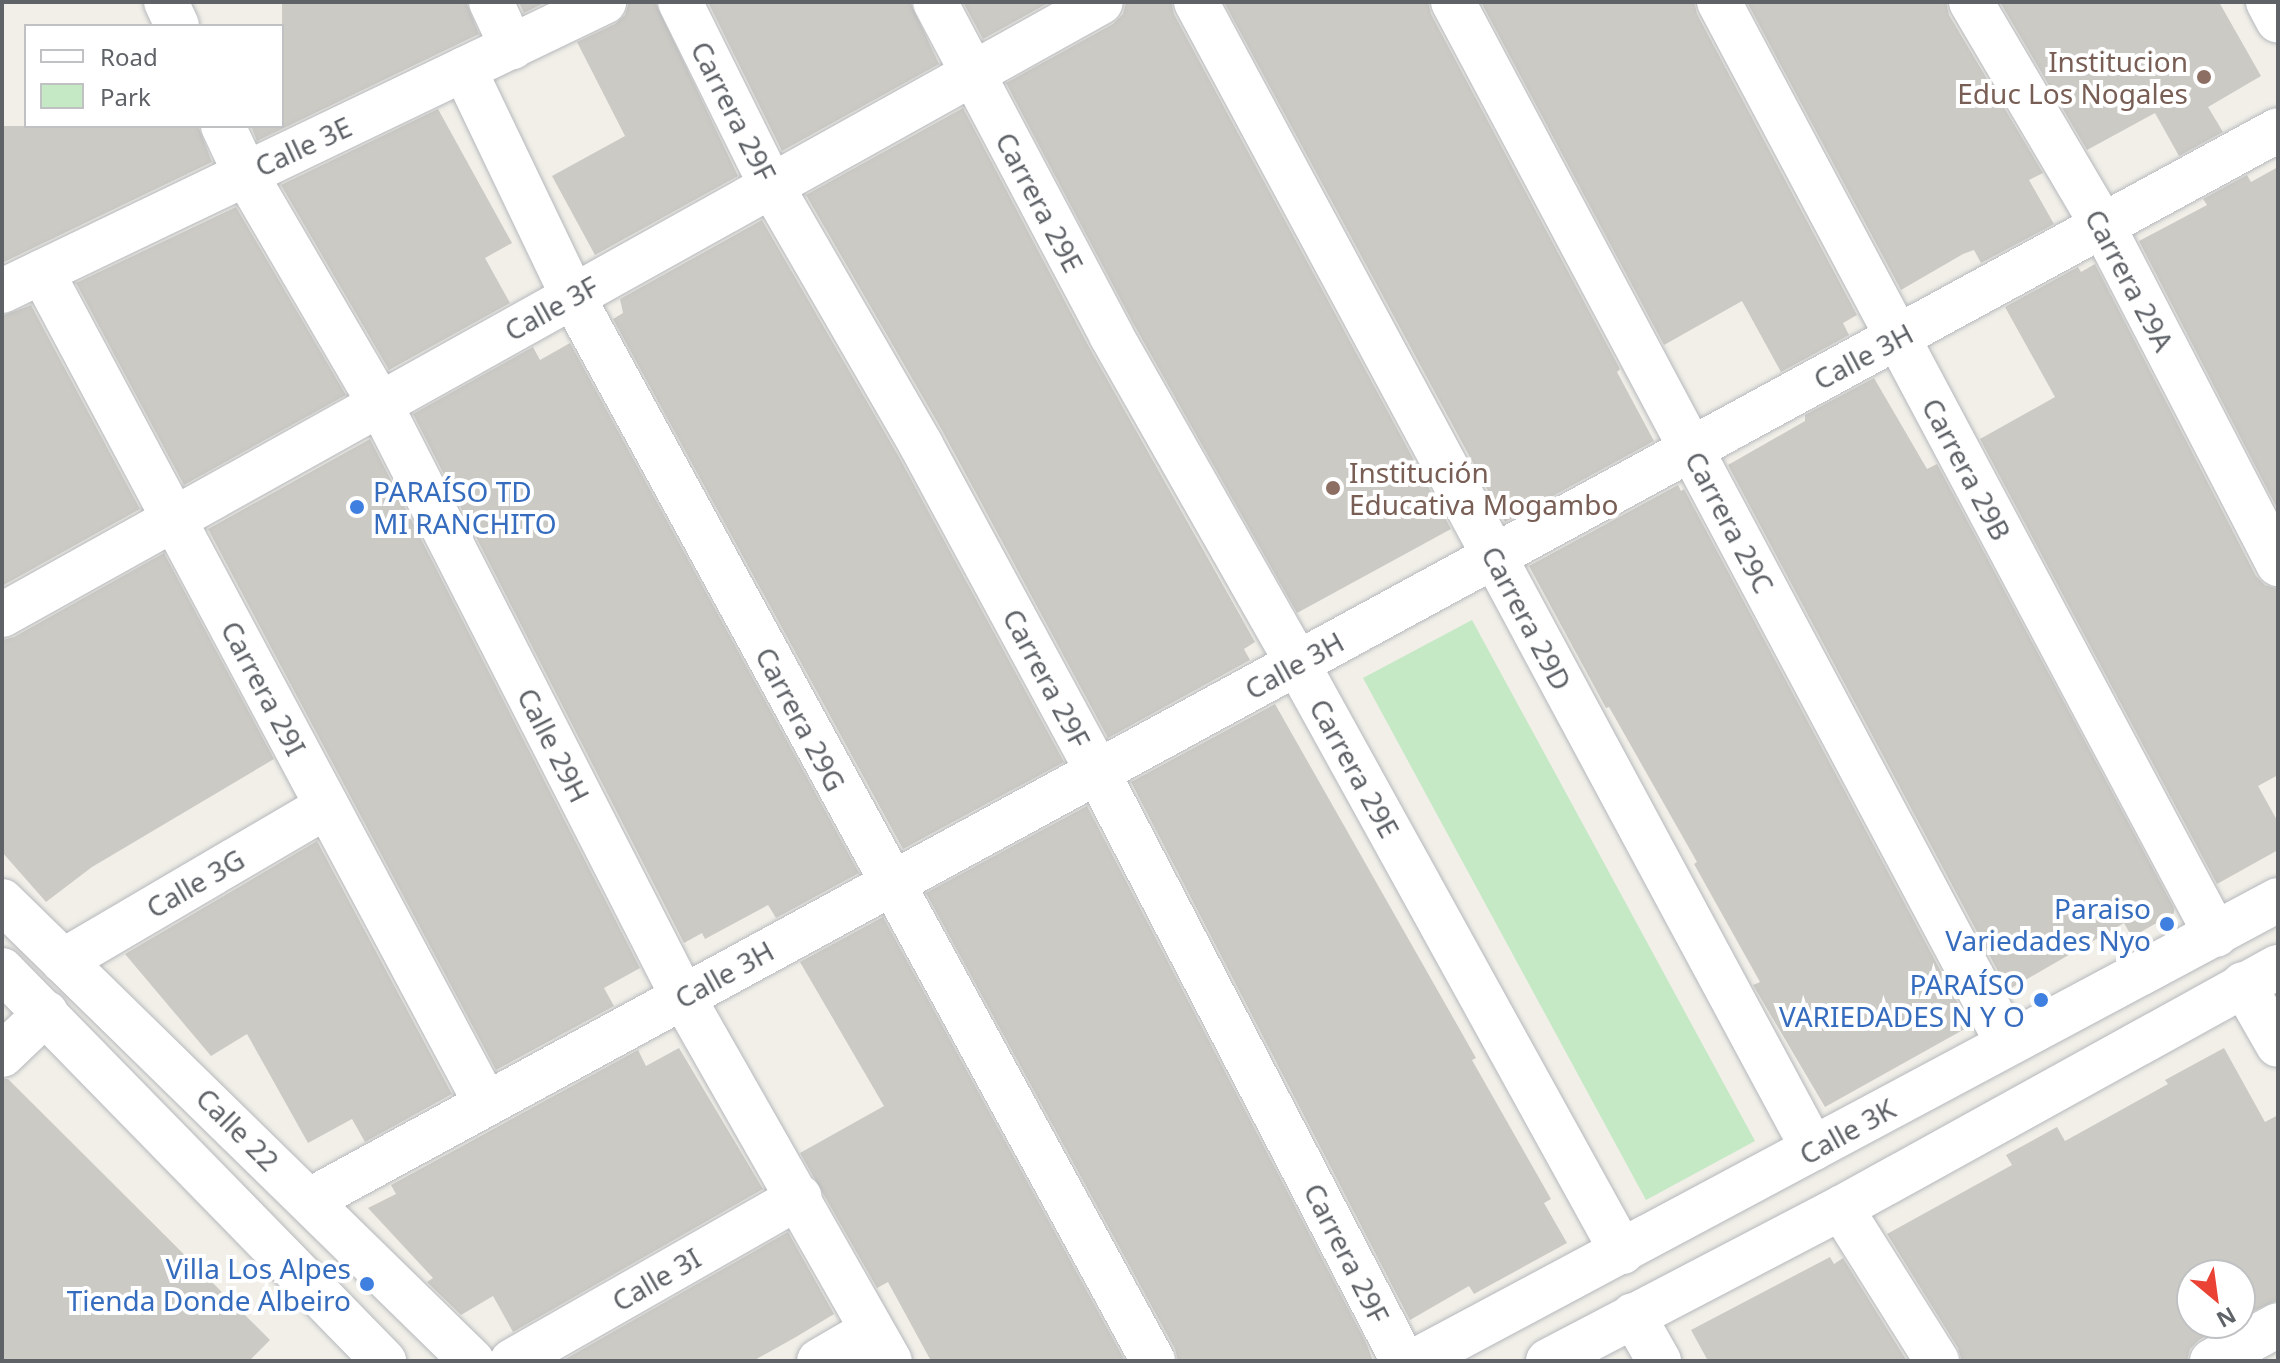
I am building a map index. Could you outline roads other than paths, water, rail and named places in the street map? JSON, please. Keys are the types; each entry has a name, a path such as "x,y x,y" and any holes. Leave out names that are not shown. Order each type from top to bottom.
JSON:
{"street":[{"path":"166,2 176,24"},
{"path":"491,2 512,47"},
{"name":"Calle 3E","path":"2,291 604,2"},
{"name":"Carrera 29F","path":"680,2 771,185 921,445 1097,771 1403,1361"},
{"name":"Carrera 29E","path":"935,2 1111,335 1297,663 1622,1252"},
{"name":"Calle 3F","path":"2,615 1101,2"},
{"name":"Carrera 29D","path":"1196,2 1813,1149"},
{"name":"Carrera 29C","path":"1453,2 2007,1042"},
{"name":"Carrera 29B","path":"1719,2 2216,935"},
{"name":"Carrera 29A","path":"1971,2 2103,226 2278,564"},
{"path":"2268,2 2278,21"},
{"name":"Carrera 29G","path":"464,69 573,297 890,884 1153,1361"},
{"name":"Calle 29H","path":"224,128 245,173 379,402 683,997 881,1346"},
{"name":"Calle 3H","path":"310,1200 2278,130"},
{"name":"Carrera 29I","path":"42,272 486,1104"},
{"name":"Calle 3G","path":"63,961 327,806"},
{"name":"Calle 3K","path":"1415,1361 2007,1042 2278,900"},
{"name":"Calle 22","path":"2,901 472,1361"},
{"name":"Calle 22","path":"2,970 384,1361"},
{"path":"1548,1361 1841,1208 2261,976 2278,1045"},
{"path":"2,1055 46,1013"},
{"name":"Calle 3I","path":"512,1361 799,1197"},
{"path":"1841,1208 1937,1361"},
{"path":"1633,1315 1659,1361"},
{"path":"2212,1361 2278,1325"},
{"path":"819,1361 881,1346"}],"place":[{"name":"Institucion Educ Los Nogales","path":"2204,77"},
{"name":"Institución Educativa Mogambo","path":"1333,488"},
{"name":"PARAÍSO TD MI RANCHITO","path":"357,507"},
{"name":"Paraiso Variedades Nyo","path":"2167,924"},
{"name":"PARAÍSO VARIEDADES N Y O","path":"2041,1000"},
{"name":"Villa Los Alpes Tienda Donde Albeiro","path":"367,1284"}]}
